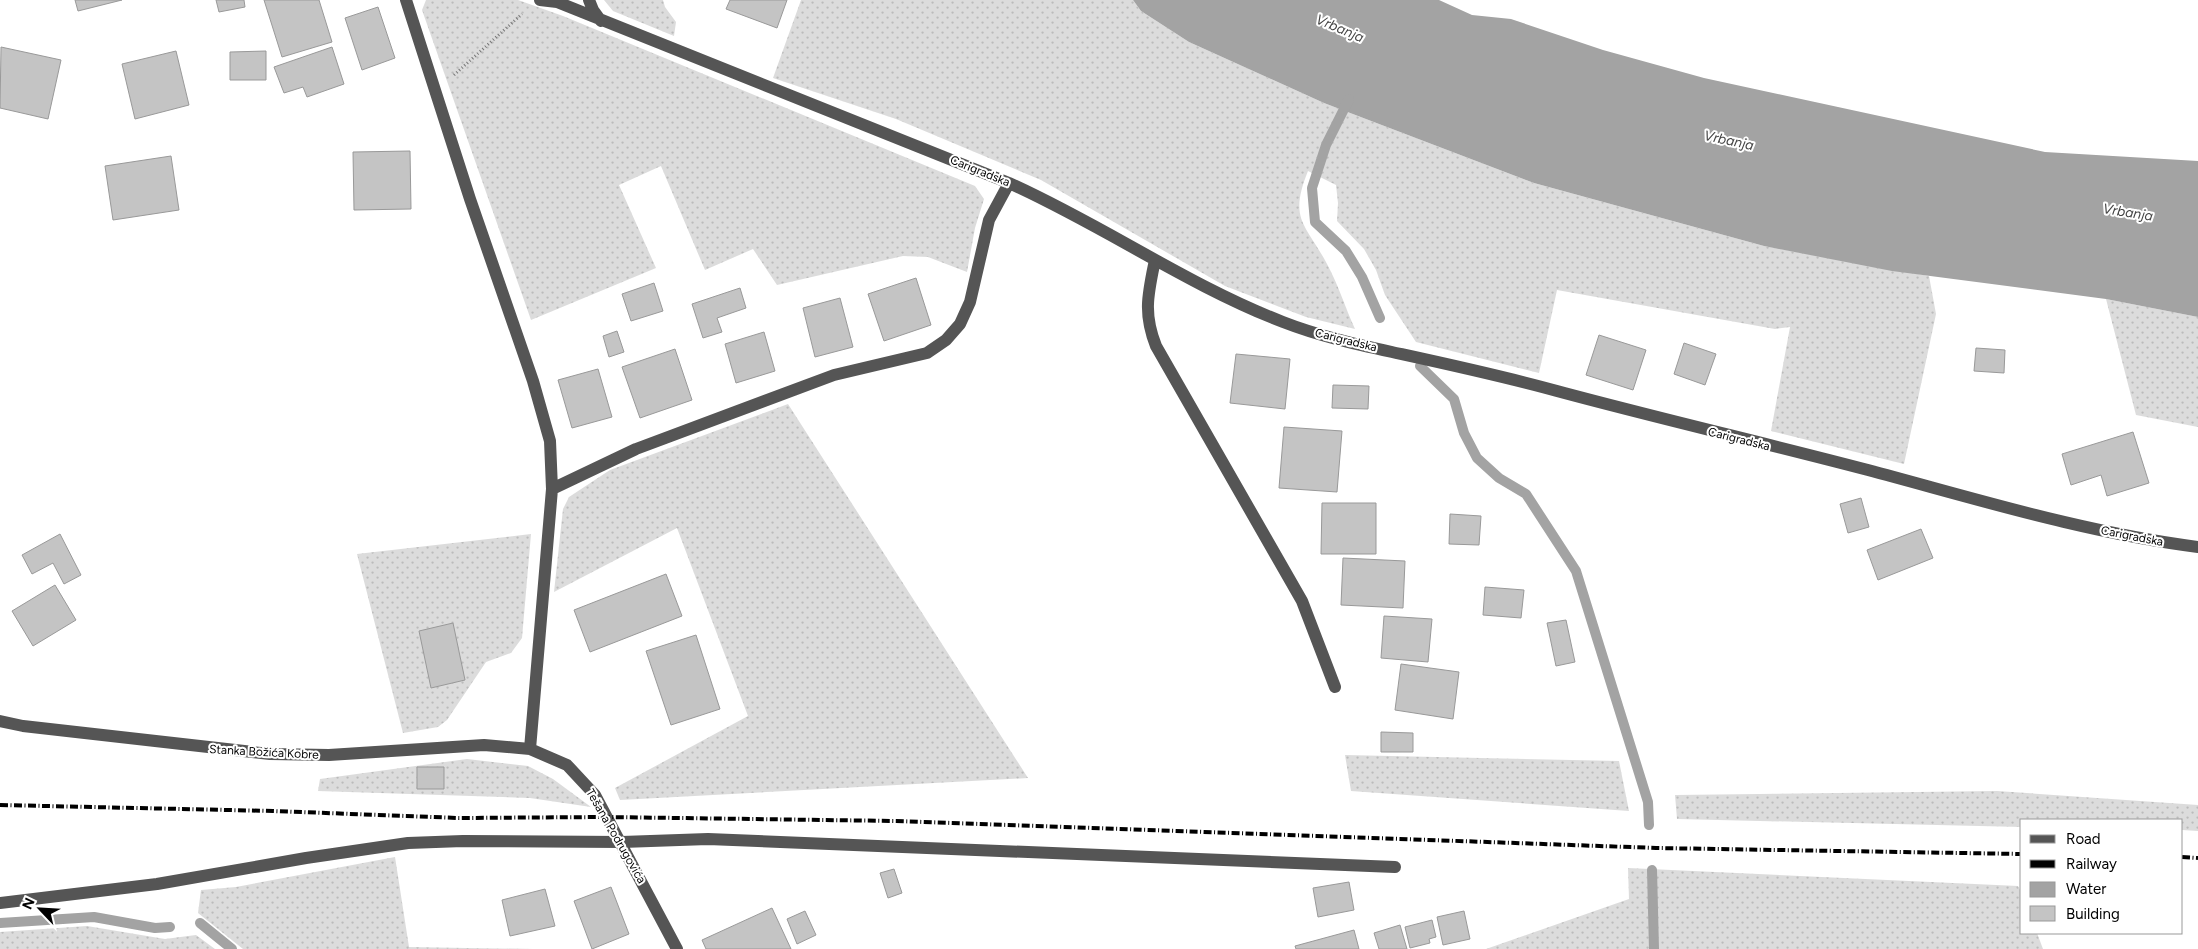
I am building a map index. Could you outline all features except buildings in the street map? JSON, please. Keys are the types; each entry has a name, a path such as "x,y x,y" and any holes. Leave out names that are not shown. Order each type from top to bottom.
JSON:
{"street":[{"path":"406,0 439,107 533,381 550,441 552,489 530,749"},
{"name":"Carigradska","path":"540,0 561,1 601,21 1009,183 1079,216 1220,296 1284,323 1333,339 1531,384 1685,426 1865,469 2000,506 2149,541 2198,546"},
{"path":"589,0 601,21"},
{"path":"552,489 636,449 834,375 927,354 946,340 960,324 970,302 989,220 1009,183"},
{"path":"1155,260 1146,300 1148,326 1156,346 1302,601 1335,687"},
{"name":"Stanka Božića Kobre","path":"0,721 43,729 270,754 329,755 484,745 530,749"},
{"name":"Tešana Podrugovića","path":"530,749 568,765 582,778 622,842 677,949"},
{"path":"0,903 157,884 306,858 408,843 515,840 622,842 708,839 1395,867"}],"path":[{"path":"439,107 454,74 525,12"}],"shaded area":[{"path":"426,0 518,0 563,16 975,186 984,199 975,228 967,272 928,257 903,256 777,285 753,249 705,270 661,166 619,185 656,268 531,320 422,10"},
{"path":"604,0 663,0 665,7 676,22 674,36 613,11"},
{"path":"801,0 1133,0 1141,11 1189,42 1324,103 1534,183 1764,246 1929,276 1936,314 1904,464 1771,431 1790,327 1775,329 1557,290 1539,373 1416,342 1385,295 1376,270 1364,249 1337,221 1336,185 1308,171 1302,187 1300,201 1302,221 1331,272 1355,329 1306,317 1225,286 1041,180 896,119 773,78"},
{"path":"2106,299 2198,317 2198,427 2136,415"},
{"path":"788,404 1028,778 620,800 615,788 748,716 677,528 554,592 563,509 569,497 610,470"},
{"path":"531,534 522,638 511,653 486,662 447,720 438,727 403,733 357,554"},
{"path":"1345,755 1619,761 1629,811 1351,791"},
{"path":"467,759 528,766 553,779 591,807 530,798 318,791 320,779"},
{"path":"1997,791 2198,805 2198,831 2183,830 2183,819 2020,819 2020,827 1677,819 1675,795"},
{"path":"395,857 409,947 533,949 243,949 198,913 201,890 236,887"},
{"path":"1628,868 2018,886 2020,890 2020,934 2037,934 2043,949 1486,949 1629,899"},
{"path":"87,926 165,939 196,935 215,949 0,949 0,932"}],"water":[{"name":"Vrbanja","path":"1133,0 1439,0 1472,15 1511,19 1603,50 1704,78 2045,152 2198,161 2198,317 2106,299 1892,271 1764,246 1534,183 1324,103 1189,42 1141,11"}],"waterway":[{"path":"1349,99 1326,145 1312,188 1315,222 1346,251 1362,277 1380,318"},
{"path":"1420,366 1454,399 1464,433 1477,458 1499,478 1526,494 1576,571 1648,802 1649,825"},
{"path":"1652,870 1654,949"},
{"path":"0,923 94,917 155,928 170,927"},
{"path":"200,923 232,949"}],"railway":[{"path":"0,805 273,811 459,818 606,817 896,821 1656,848 2020,854"},
{"path":"2183,857 2198,858"}]}
